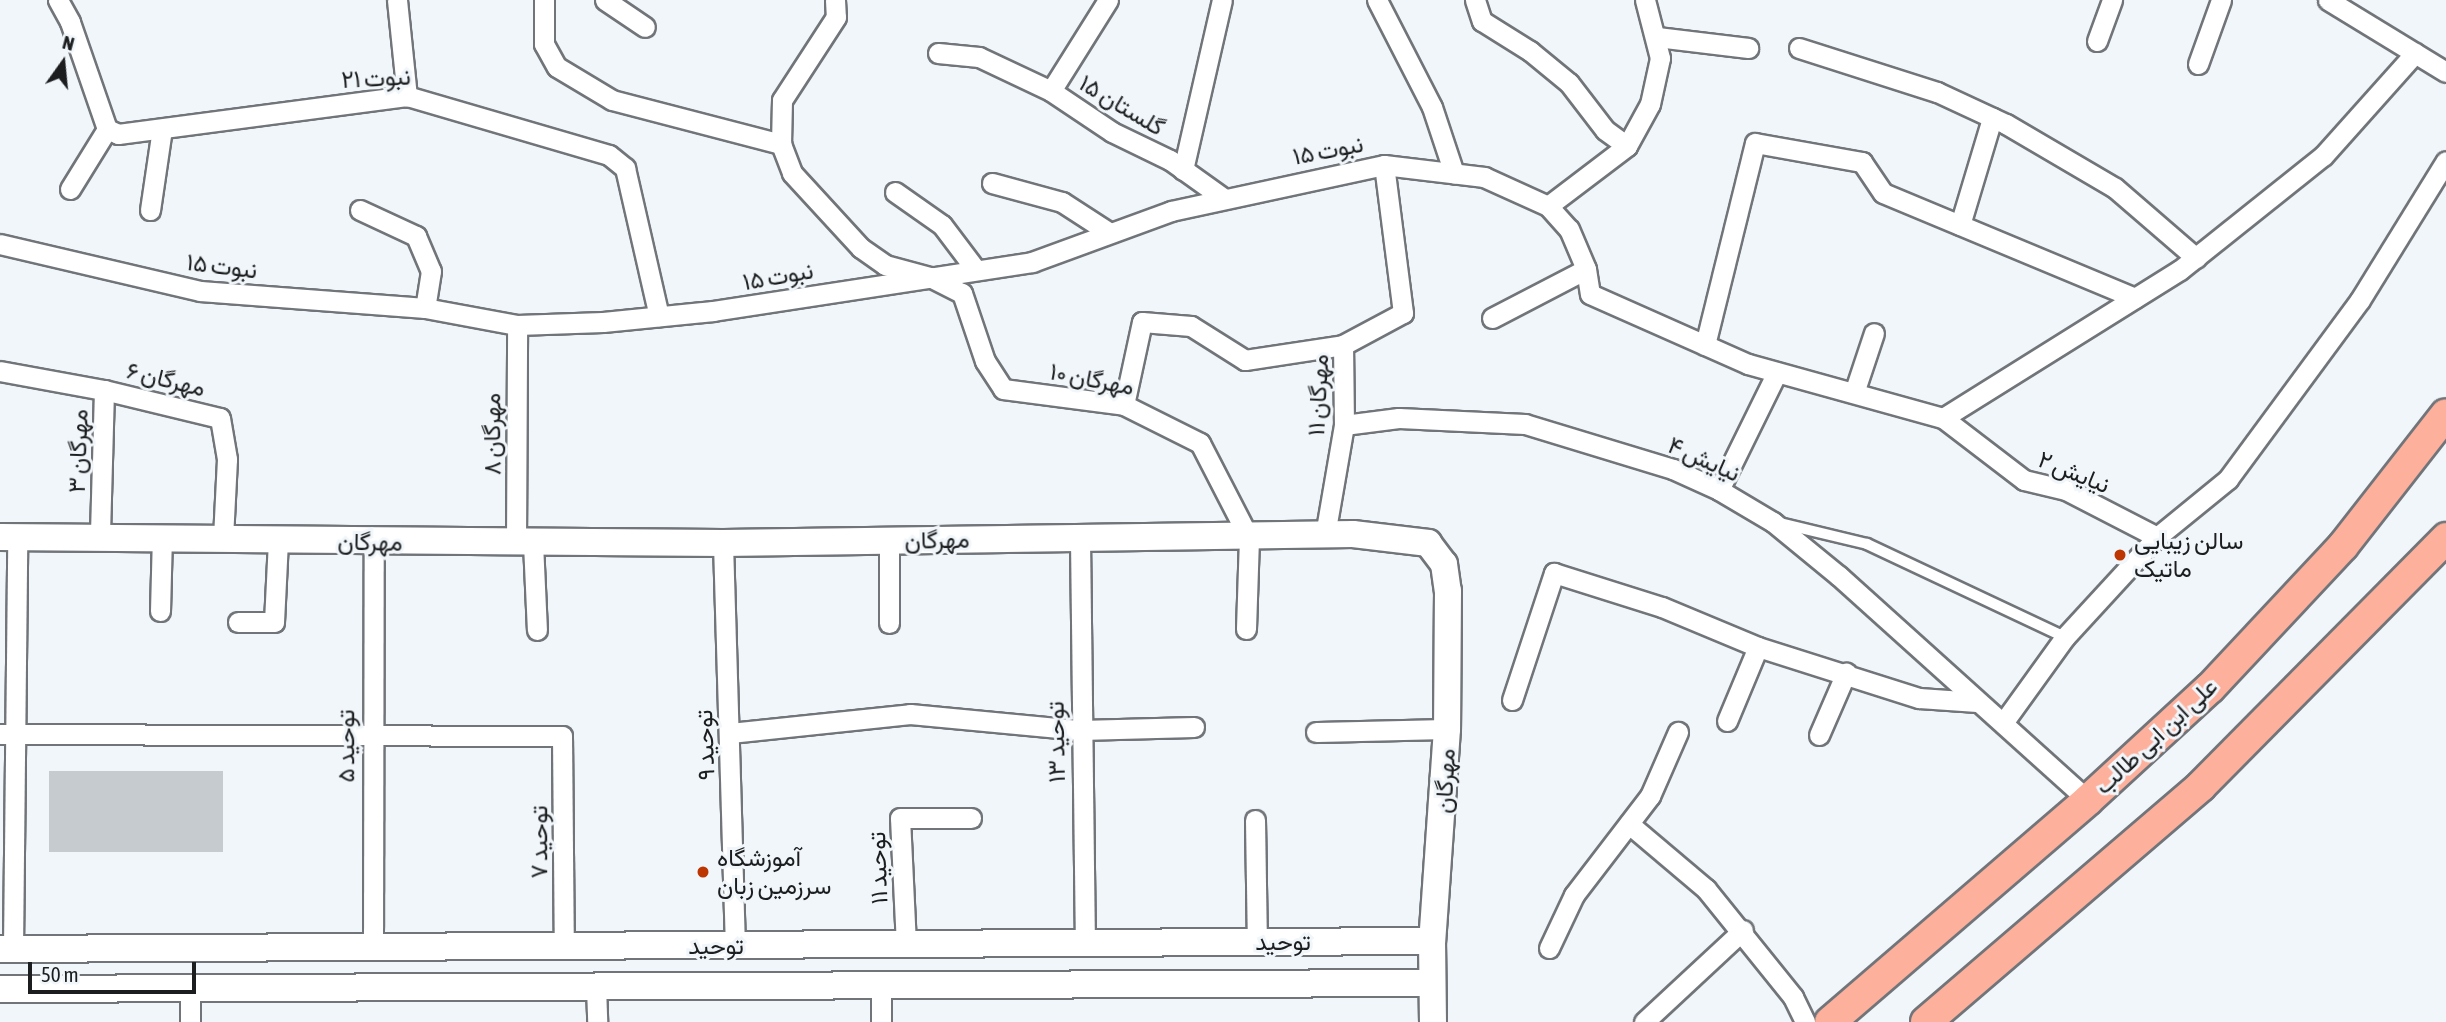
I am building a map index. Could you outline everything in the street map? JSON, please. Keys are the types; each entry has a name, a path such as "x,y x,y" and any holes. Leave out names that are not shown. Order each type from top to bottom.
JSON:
{"main road":[{"name":"علی ابن ابی طالب","path":"1830,1022 2088,800 2210,688 2343,547 2446,414"},
{"path":"1926,1022 2202,786 2446,538"}],"street":[{"path":"397,0 407,96"},
{"path":"544,0 544,44 557,67 568,74 612,100 781,144"},
{"path":"605,0 645,27"},
{"path":"835,0 836,17 782,100 781,144 792,173 861,248 885,265 929,277"},
{"name":"گلستان ۱۵","path":"1108,0 1051,91 1112,132 1183,170 1223,198"},
{"path":"1183,170 1222,0"},
{"path":"1377,0 1432,107 1454,173"},
{"path":"1475,0 1482,21 1530,51 1569,83 1605,130 1627,146"},
{"path":"1548,206 1627,146 1657,82 1657,37 1645,0"},
{"path":"2096,0 2105,20"},
{"path":"2097,41 2112,0"},
{"path":"2198,64 2221,0"},
{"path":"2328,0 2446,72"},
{"path":"66,2 107,129 70,189"},
{"path":"1657,37 1748,48"},
{"path":"1799,48 1937,92 1992,117 2115,188 2196,258"},
{"path":"938,53 979,57 1051,91"},
{"path":"1943,418 2196,258 2323,156 2415,53"},
{"name":"نبوت ۲۱","path":"107,129 132,134 407,96 478,113 619,160 625,168 659,316"},
{"path":"1960,225 1992,117"},
{"path":"150,210 162,129"},
{"path":"1705,345 1755,143 1861,162 1883,193 2135,298"},
{"path":"2003,723 2065,637 2157,537 2228,479 2360,300 2446,161"},
{"name":"نبوت ۱۵","path":"0,244 200,291 425,308 517,325 713,312 1032,262 1110,233 1223,198 1384,165 1484,177 1548,206"},
{"name":"مهرگان ۱۱","path":"1325,535 1344,425 1343,345 1403,313 1384,165"},
{"path":"992,183 1062,202 1110,233"},
{"path":"895,192 942,225 976,270"},
{"name":"نیایش ۲","path":"1548,206 1569,229 1586,270 1590,294 1705,345 1777,372 1943,418 2024,480 2066,490 2157,537"},
{"path":"360,210 416,236 431,271 425,308"},
{"path":"1492,318 1586,270"},
{"name":"مهرگان ۱۰","path":"929,277 962,293 985,360 1003,389 1124,405 1200,443 1249,538"},
{"path":"1124,405 1142,322 1191,326 1245,360 1343,345"},
{"name":"مهرگان ۸","path":"517,325 524,543 537,630"},
{"path":"1854,393 1874,333"},
{"name":"مهرگان ۳","path":"0,371 104,390 100,536"},
{"path":"1719,490 1777,372"},
{"name":"مهرگان ۶","path":"104,390 220,418 228,459 223,539"},
{"name":"نیایش ۴","path":"1344,425 1399,418 1525,424 1673,469 1719,490 1773,522 2088,800"},
{"name":"مهرگان","path":"8,536 374,543 723,543 1325,535 1428,543 1444,564 1448,591 1447,729 1432,941 1433,1022"},
{"path":"7,949 8,536"},
{"path":"160,611 162,537"},
{"name":"توحید ۱۳","path":"1080,538 1080,730 1086,944"},
{"path":"1246,629 1249,538"},
{"path":"238,622 274,622 278,540"},
{"path":"889,541 889,623"},
{"name":"توحید ۵","path":"373,948 370,738 374,543"},
{"name":"توحید ۹","path":"723,543 734,946"},
{"path":"1512,700 1554,573 1661,607 1758,647 1919,698 1977,702"},
{"path":"1727,721 1758,647"},
{"path":"1819,735 1846,673"},
{"path":"730,733 910,714 1080,730 1194,727"},
{"path":"1316,732 1447,729"},
{"path":"1549,948 1574,895 1650,796 1678,732"},
{"path":"8,735 370,738"},
{"name":"توحید ۷","path":"370,738 562,736 564,947"},
{"name":"توحید ۱۱","path":"906,945 900,818 971,818"},
{"path":"1255,820 1256,942"},
{"path":"1629,824 1706,889 1743,930 1793,997 1805,1022"},
{"path":"1644,1022 1743,930"},
{"name":"توحید","path":"7,949 1432,941"},
{"path":"326,985 327,948"},
{"name":"توحید","path":"0,989 326,985 1432,982"},
{"path":"881,985 881,1022"},
{"path":"596,986 597,1022"},
{"path":"190,988 190,1022"}],"lane":[{"path":"1773,522 1867,544 2065,637"}],"building":[{"path":"49,771 223,771 223,852 49,852"}],"place":[{"name":"سالن زیبایی ماتیک","path":"2120,555"},
{"name":"آموزشگاه سرزمین زبان","path":"703,872"}]}
